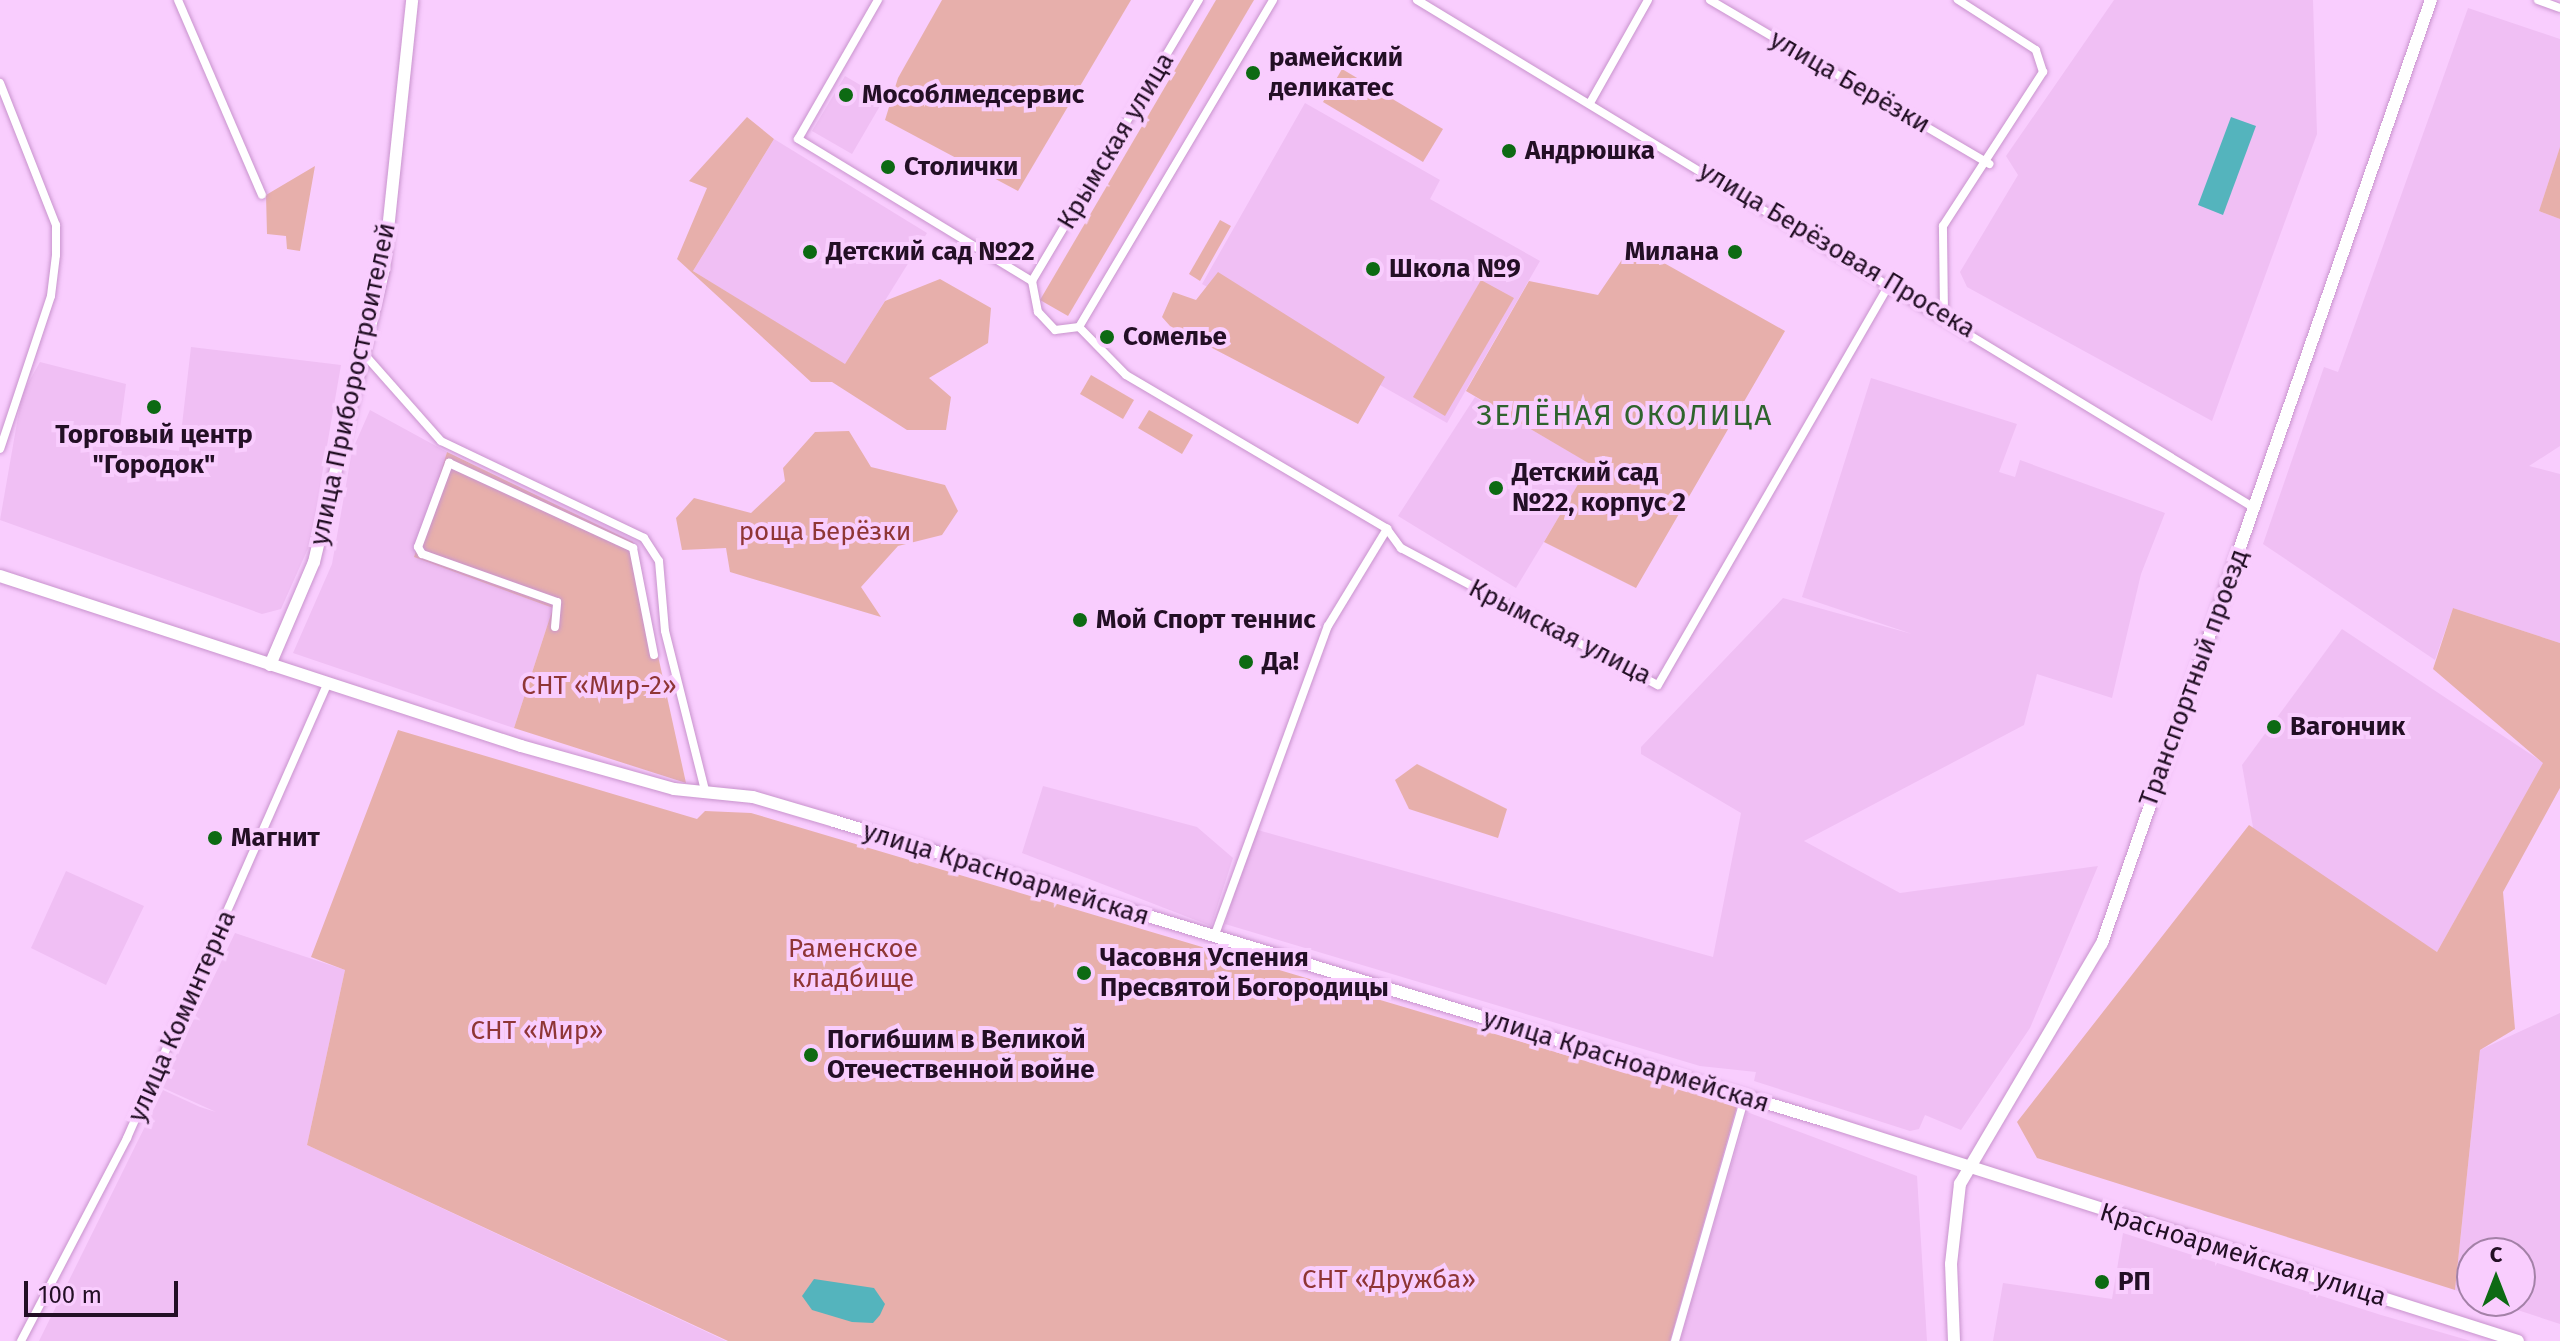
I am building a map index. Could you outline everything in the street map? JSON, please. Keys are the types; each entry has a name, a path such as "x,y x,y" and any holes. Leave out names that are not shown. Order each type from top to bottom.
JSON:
{"main road":[{"name":"улица Приборостроителей","path":"270,665 314,562 360,349 384,268 412,0"},
{"name":"Транспортный проезд","path":"1954,1341 1955,1208 1968,1169 2070,1009 2102,943 2431,0"},
{"path":"0,576 270,665"},
{"name":"улица Красноармейская","path":"270,665 706,794 753,797 1745,1097 1968,1169"},
{"name":"Красноармейская улица","path":"1968,1169 2518,1341"}],"street":[{"path":"178,0 262,195"},
{"path":"878,0 798,139 1032,281 1038,312 1055,330 1079,327 1273,0"},
{"name":"Крымская улица","path":"1032,281 1199,0"},
{"name":"улица Берёзовая Просека","path":"1417,0 1944,314 2253,507"},
{"path":"1590,103 1648,0"},
{"name":"улица Берёзки","path":"1710,0 1989,164"},
{"path":"1944,314 1943,226 1989,164 2043,72 2042,60 1958,0"},
{"path":"2538,0 2555,4"},
{"path":"0,83 56,225 56,255 51,296 0,449"},
{"name":"Крымская улица","path":"1079,327 1126,375 1387,529 1401,548 1658,685 1891,282"},
{"path":"360,349 441,441 644,538 659,561 665,631 706,794"},
{"path":"555,627 557,602 422,554 418,547 449,463 633,548 654,655"},
{"path":"1214,937 1252,817 1328,626 1387,529"},
{"name":"улица Коминтерна","path":"21,1341 127,1138 327,684"},
{"path":"1675,1341 1745,1097"}],"shaded area":[{"path":"2114,0 2313,0 2317,134 2212,421 1967,287 1960,272 2018,175 2006,156"},
{"path":"2468,8 2560,39 2560,147 2539,211 2560,219 2560,446 2529,466 2560,474 2560,643 2453,608 2435,660 2263,544 2324,367 2338,372"},
{"path":"845,76 884,99 852,154 812,131"},
{"name":"Школа №9","path":"1305,103 1440,180 1430,199 1540,261 1447,423 1202,284"},
{"path":"2231,117 2256,126 2223,215 2198,205"},
{"name":"Детский сад №22","path":"774,139 927,233 845,365 693,271"},
{"path":"191,347 341,365 310,544 281,609 262,614 0,520 22,394 40,362 126,384 118,444 179,451"},
{"path":"1871,378 2017,424 1999,472 2015,477 2020,460 2165,513 2141,574 2112,698 2037,674 2024,725 1804,841 1900,893 2098,866 2030,1028 1961,1130 1925,1115 1919,1129 1910,1131 1754,1081 1756,1072 1700,1066 1225,924 1254,829 1713,957 1741,813 1641,754 1641,747 1783,598 1912,634 1802,597"},
{"name":"Детский сад №22, корпус 2","path":"1475,397 1591,464 1516,588 1398,516"},
{"path":"370,410 447,452 414,557 553,608 514,728 293,653 332,564 352,451"},
{"path":"2342,629 2544,763 2437,952 2254,833 2242,765"},
{"path":"1043,786 1197,827 1233,858 1211,926 1022,853"},
{"path":"66,871 144,906 106,985 31,948"},
{"path":"235,933 345,970 307,1145 726,1341 39,1341 163,1090 216,1112 161,1087"},
{"path":"2560,1013 2560,1324 2536,1316 2536,1237 2461,1237 2480,1050"},
{"path":"1747,1112 1917,1176 1927,1341 1680,1341"},
{"path":"2123,1233 2471,1341 1993,1341 2003,1283 2112,1299"},
{"path":"814,1279 874,1288 885,1304 873,1323 852,1322 812,1310 802,1296"}],"green space":[{"path":"942,0 1131,0 1018,191 885,120 898,78"},
{"path":"1216,0 1254,0 1068,316 1040,300"},
{"path":"1342,69 1443,129 1423,162 1323,102"},
{"path":"747,117 774,139 693,271 845,364 885,301 940,279 991,308 988,343 929,378 951,397 946,430 907,430 832,382 811,382 677,259 707,188 689,181"},
{"path":"2560,147 2560,219 2539,211"},
{"path":"315,166 300,251 287,249 286,236 267,234 266,195"},
{"path":"1220,220 1231,226 1200,281 1189,274"},
{"path":"1632,245 1785,331 1636,588 1544,542 1590,464 1466,391 1529,281 1598,295"},
{"path":"1218,272 1385,377 1358,424 1170,326 1162,317 1173,292 1196,300"},
{"path":"1481,280 1514,298 1445,416 1413,397"},
{"path":"1091,375 1134,400 1123,419 1080,394"},
{"path":"1149,410 1193,435 1182,454 1138,428"},
{"name":"роща Берёзки","path":"849,431 871,467 945,485 958,511 942,535 898,546 861,587 881,617 730,572 726,548 682,550 676,518 694,498 751,513 785,481 783,468 815,432"},
{"name":"СНТ «Мир-2»","path":"447,452 633,542 686,783 514,728 553,608 414,557"},
{"path":"2453,608 2560,643 2560,788 2503,892 2515,1029 2480,1050 2461,1237 2456,1237 2455,1290 2037,1158 2017,1122 2249,825 2437,952 2543,763 2433,669"},
{"path":"398,730 697,819 705,811 751,813 1737,1106 1670,1341 728,1341 307,1145 345,970 311,957"},
{"path":"1417,764 1507,809 1498,838 1409,809 1395,780"}],"place":[{"name":"рамейский деликатес","path":"1253,73"},
{"name":"Мособлмедсервис","path":"846,95"},
{"name":"Андрюшка","path":"1509,151"},
{"name":"Столички","path":"888,167"},
{"name":"Детский сад №22","path":"810,252"},
{"name":"Милана","path":"1735,252"},
{"name":"Школа №9","path":"1373,269"},
{"name":"Сомелье","path":"1107,337"},
{"name":"Торговый центр \"Городок\"","path":"154,407"},
{"name":"Детский сад №22, корпус 2","path":"1496,488"},
{"name":"Мой Спорт теннис","path":"1080,620"},
{"name":"Да!","path":"1246,662"},
{"name":"Вагончик","path":"2274,727"},
{"name":"Магнит","path":"215,838"},
{"name":"Часовня Успения Пресвятой Богородицы","path":"1084,973"},
{"name":"Погибшим в Великой Отечественной войне","path":"811,1055"},
{"name":"РП","path":"2102,1282"}],"district":[{"name":"ЗЕЛЁНАЯ ОКОЛИЦА","path":"1625,415"}],"park label":[{"name":"Раменское кладбище","path":"853,964"},
{"name":"СНТ «Мир»","path":"537,1031"},
{"name":"СНТ «Дружба»","path":"1389,1280"}]}
